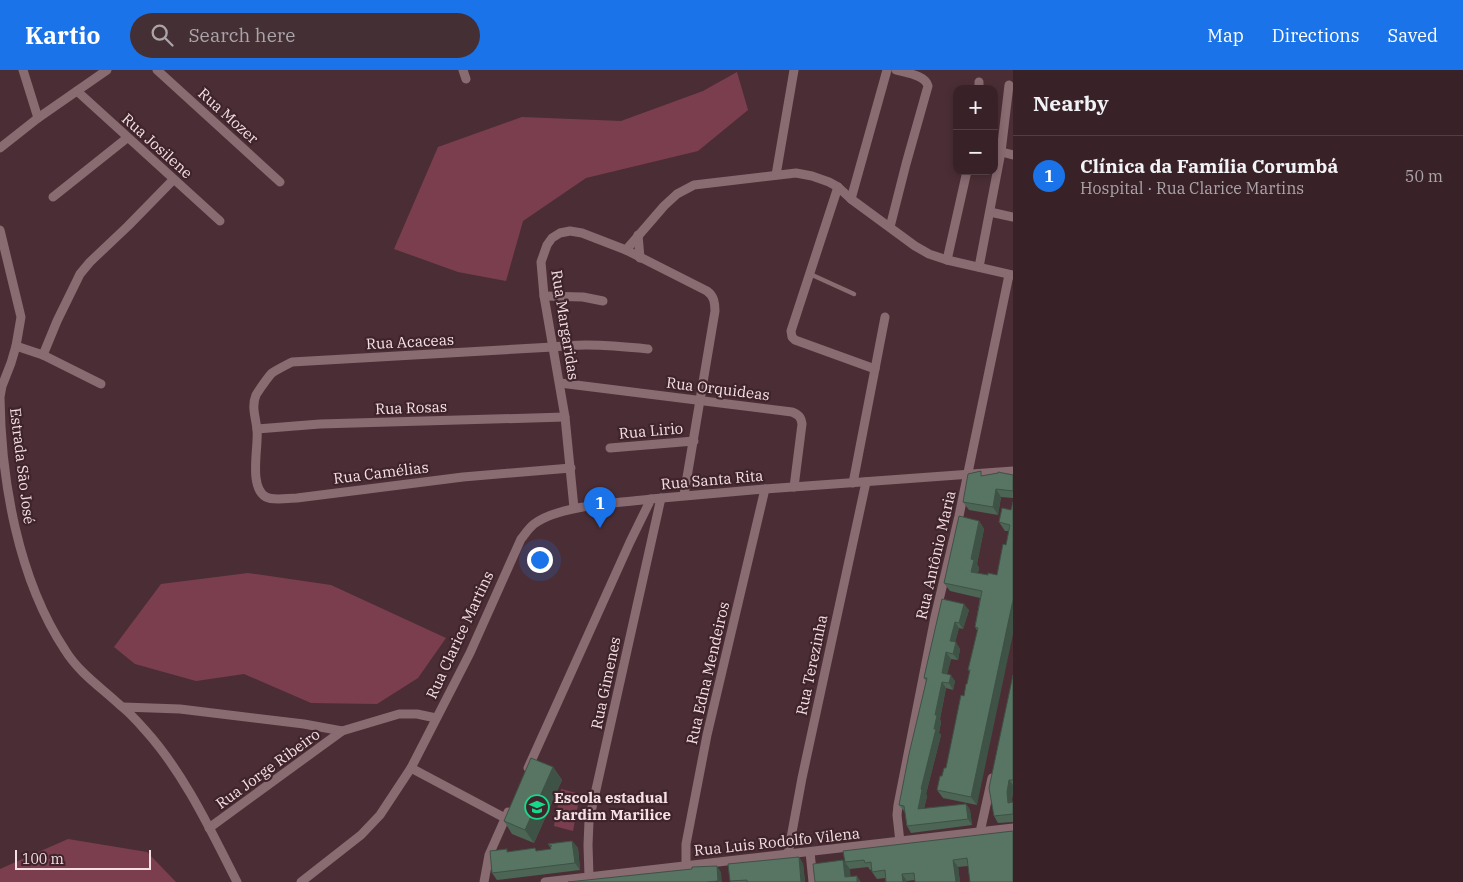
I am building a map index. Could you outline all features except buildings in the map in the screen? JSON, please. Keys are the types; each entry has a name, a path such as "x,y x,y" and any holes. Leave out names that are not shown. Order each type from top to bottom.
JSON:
{"street":[{"path":"22,70 38,118"},
{"path":"0,148 38,118 107,70"},
{"name":"Rua Mozer","path":"157,70 280,182"},
{"path":"776,175 794,70"},
{"path":"851,198 886,70"},
{"path":"890,228 928,86 927,82 922,78 896,70"},
{"path":"1009,85 998,151 1013,155"},
{"name":"Rua Josilene","path":"77,91 220,222"},
{"path":"53,197 127,138"},
{"path":"626,250 676,194 694,185 796,172 829,182 838,187 890,228 929,254 1011,275"},
{"path":"947,260 966,175"},
{"path":"979,267 990,212 995,175"},
{"path":"42,355 80,274 174,180"},
{"path":"838,187 791,331 792,336 796,340 875,369"},
{"path":"990,212 1013,217"},
{"name":"Estrada São José","path":"0,230 20,310 20,326 16,346 0,397 7,478 16,530 38,599 57,638 76,666 123,707 147,732 176,770 210,828 237,882"},
{"name":"Rua Margaridas","path":"574,508 565,418 544,296 541,262 552,238 560,233 570,231 582,233 626,250 711,294 716,311 701,401"},
{"path":"638,236 640,258"},
{"name":"Rua Antônio Maria","path":"900,842 897,815 898,805 936,618 1011,275"},
{"path":"544,296 603,301"},
{"path":"853,483 884,317"},
{"path":"553,347 601,344 648,349"},
{"path":"16,346 42,355 101,384"},
{"name":"Rua Acaceas","path":"271,374 292,362 553,347"},
{"name":"Rua Camélias","path":"271,374 259,390 254,402 254,416 257,429 256,478 259,489 264,496 270,498 296,498 463,477 571,468"},
{"name":"Rua Orquideas","path":"560,383 798,414 801,417 802,424 794,487"},
{"path":"684,495 701,401"},
{"name":"Rua Rosas","path":"257,429 320,424 565,418"},
{"name":"Rua Lirio","path":"610,448 694,441"},
{"name":"Rua Santa Rita","path":"525,774 651,499 1013,471"},
{"name":"Rua Terezinha","path":"788,854 802,778 866,482"},
{"name":"Rua Edna Mendeiros","path":"686,866 686,844 707,736 765,489"},
{"name":"Rua Gimenes","path":"589,876 589,822 661,498"},
{"name":"Rua Clarice Martins","path":"123,707 180,709 304,724 342,731 399,714 417,714 436,718 470,653 521,539 533,525 549,515 574,508 651,499"},
{"path":"301,882 361,835 380,815 411,768 436,718"},
{"name":"Rua Jorge Ribeiro","path":"210,828 342,731"},
{"path":"980,832 995,764"},
{"path":"411,768 505,818"},
{"path":"484,882 489,855 513,801"},
{"name":"Rua Luis Rodolfo Vilena","path":"544,882 1013,828"},
{"path":"810,852 813,882"}],"lane":[{"path":"810,274 854,294"}],"shaded area":[{"path":"737,72 748,110 698,151 586,178 523,221 506,281 458,272 394,249 438,147 522,117 621,121 703,91"},
{"path":"248,573 331,585 446,638 418,678 377,704 311,703 244,674 196,681 135,664 114,647 161,584"},
{"path":"561,789 580,794 573,831 554,826"},
{"path":"68,839 147,852 176,882 0,882 0,869"}],"place":[{"name":"Clínica da Família Corumbá","path":"600,528"},
{"name":"Escola estadual Jardim Marilice","path":"537,807"}]}
